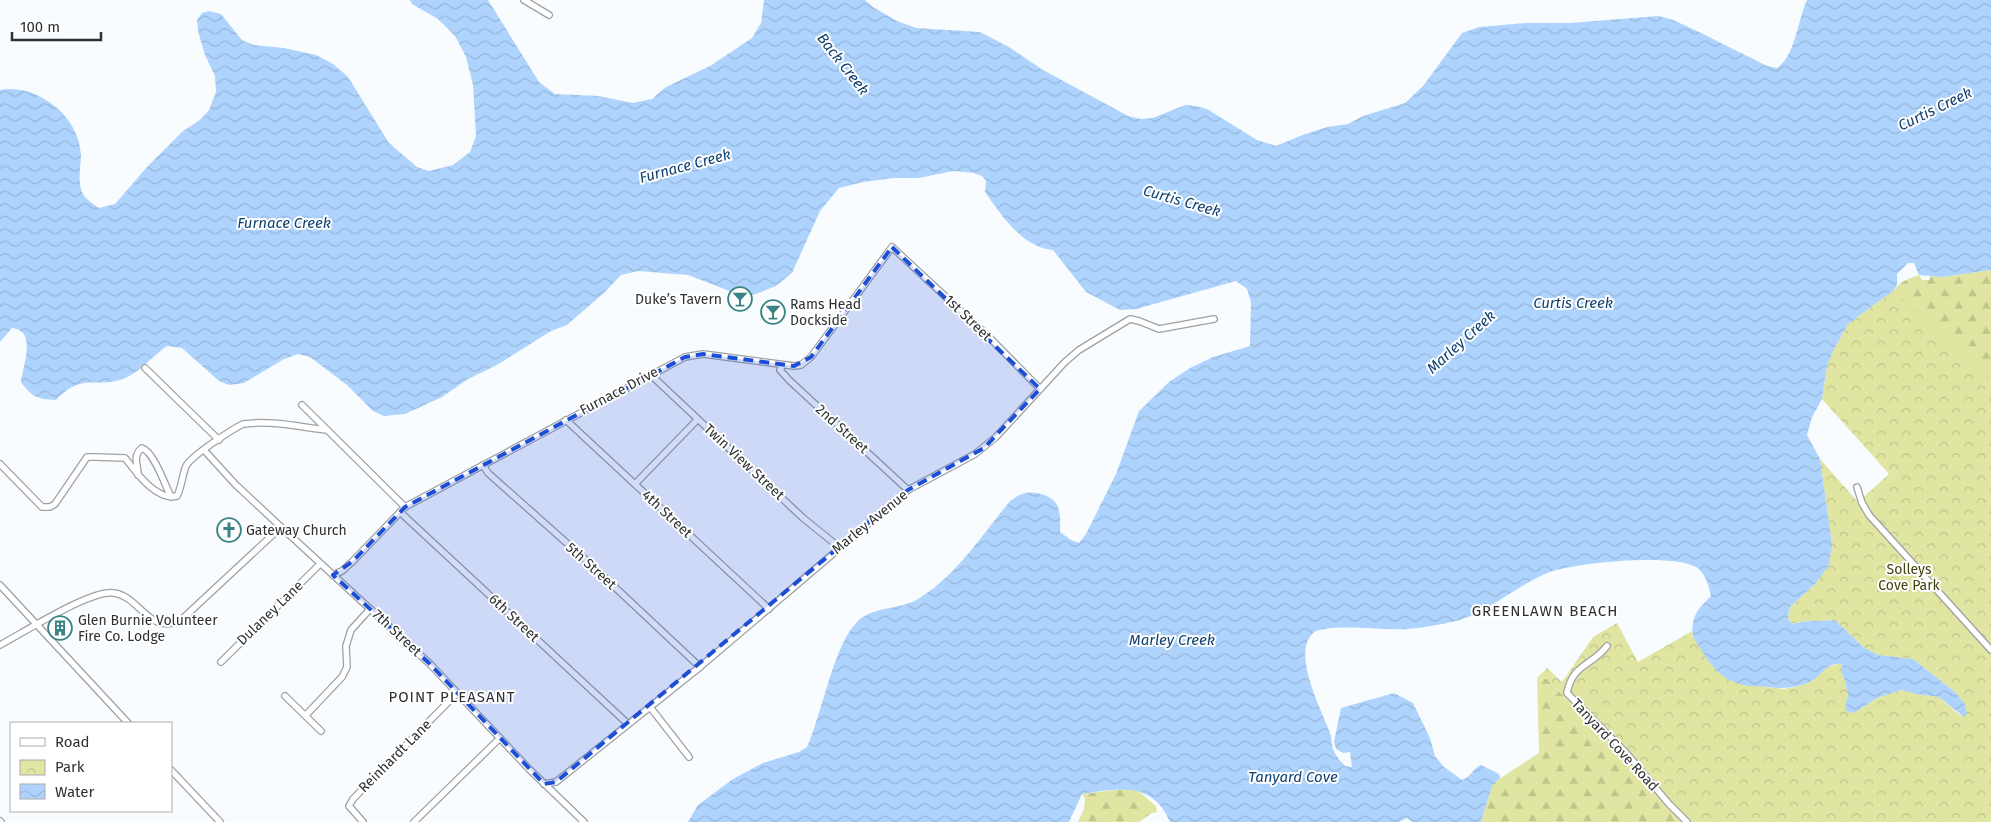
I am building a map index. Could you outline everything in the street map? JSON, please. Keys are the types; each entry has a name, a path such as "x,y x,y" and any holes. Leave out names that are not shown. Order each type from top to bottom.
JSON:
{"street":[{"path":"524,0 549,15"},
{"name":"Furnace Drive","path":"333,576 353,561 402,509 685,357 703,354 782,366 801,365 812,357 890,249 895,247"},
{"name":"1st Street","path":"895,247 1040,389"},
{"name":"Marley Avenue","path":"544,784 556,782 700,667 908,490 984,448 1079,350 1130,319 1139,320 1159,329 1214,319"},
{"name":"2nd Street","path":"782,366 780,370 789,380 908,490"},
{"path":"145,368 219,440"},
{"name":"Twin View Street","path":"650,375 803,518 839,547"},
{"name":"6th Street","path":"302,405 402,509 628,724"},
{"name":"4th Street","path":"566,420 769,609"},
{"path":"635,484 697,420"},
{"path":"0,464 42,507 50,507 55,504 87,457 125,458 145,483 171,497 177,496 181,488 186,466 194,457 243,424 252,423 327,430"},
{"path":"138,476 135,460 136,454 142,448 147,450 153,459 171,497"},
{"name":"7th Street","path":"204,450 235,484 430,664 544,784 584,822"},
{"name":"5th Street","path":"483,465 488,473 587,561 700,667"},
{"path":"1857,487 1862,503 1869,515 1991,650"},
{"path":"0,645 98,594 113,593 128,599 152,620 166,624 173,623 197,607 281,527"},
{"name":"Dulaney Lane","path":"220,662 320,564"},
{"path":"0,585 127,722"},
{"path":"306,715 342,677 348,658 346,646 351,630 370,609"},
{"name":"Tanyard Cove Road","path":"1607,646 1599,655 1577,670 1572,677 1567,693 1628,755 1686,822"},
{"name":"Reinhardt Lane","path":"363,822 349,806 353,799 457,693"},
{"path":"285,696 321,731"},
{"path":"650,707 689,757"},
{"path":"414,822 500,738"},
{"path":"172,771 220,822"}],"highlighted area":[{"path":"892,247 1040,389 984,448 908,490 556,782 544,784 430,664 333,575 353,561 405,507 685,357 703,354 794,366 811,357"}],"green space":[{"path":"1991,270 1991,642 1894,291 1901,283 1919,275 1922,280 1929,280 1931,275 1942,277"},
{"name":"Solleys Cove Park","path":"1894,290 1991,382 1991,822 1679,822 1624,759 1547,679 1537,678 1547,668 1562,682 1593,637 1617,623 1638,662 1692,631 1693,637 1768,687 1784,689 1802,685 1812,681 1826,667 1842,663 1841,672 1848,696 1845,706 1860,709 1877,698 1902,690 1939,697 1964,717 1965,705 1956,693 1913,659 1878,655 1863,647 1835,620 1793,624 1788,619 1789,608 1816,583 1832,544 1820,459 1858,502 1889,474 1822,399 1827,366 1848,324"},
{"path":"1537,678 1547,679 1624,759 1679,822 1481,822 1492,786 1496,781 1539,753"},
{"path":"1124,789 1137,790 1156,806 1157,812 1152,813 1139,822 1078,822 1084,809 1085,798 1082,794"}],"water":[{"path":"410,0 488,0 539,82 555,94 599,96 633,103 652,99 666,87 710,66 752,38 761,23 764,0 865,0 897,21 916,28 980,32 1009,47 1043,70 1128,116 1141,119 1153,118 1185,105 1196,106 1207,109 1257,140 1276,146 1327,127 1348,124 1363,116 1405,103 1423,86 1462,33 1479,27 1525,23 1570,23 1659,16 1695,30 1767,66 1777,68 1783,63 1792,47 1807,0 1991,0 1991,270 1942,277 1919,275 1914,263 1908,263 1897,274 1897,285 1894,290 1848,324 1827,366 1822,399 1812,417 1807,435 1820,459 1832,544 1829,565 1816,583 1789,608 1788,619 1793,624 1835,620 1863,647 1878,655 1913,659 1956,693 1965,704 1967,713 1964,717 1939,697 1902,690 1877,698 1854,713 1846,711 1845,706 1848,696 1841,672 1842,664 1832,665 1810,682 1795,687 1779,688 1742,685 1727,679 1715,669 1693,637 1692,630 1696,614 1711,596 1705,578 1699,569 1688,564 1670,561 1626,561 1581,565 1550,572 1525,584 1478,613 1452,622 1407,629 1330,628 1313,633 1307,642 1305,654 1310,682 1330,733 1333,749 1345,766 1352,767 1350,752 1343,753 1336,749 1334,742 1341,708 1394,693 1413,703 1430,738 1435,756 1443,766 1462,780 1481,765 1499,774 1500,778 1492,786 1481,822 1412,822 1407,818 1399,822 1170,822 1163,809 1154,799 1133,790 1121,789 1082,794 1069,822 688,822 698,805 733,779 763,763 799,752 807,747 835,662 842,645 858,621 872,612 913,601 934,588 958,565 1011,500 1025,493 1043,494 1051,499 1057,505 1059,511 1060,532 1079,543 1086,534 1116,474 1139,411 1169,382 1190,368 1213,357 1250,346 1251,302 1247,289 1236,281 1136,309 1120,310 1086,292 1053,250 1042,248 1032,243 1014,229 985,192 986,181 982,176 974,173 953,171 919,178 894,178 863,182 839,188 820,211 792,273 776,286 753,295 737,294 688,275 638,271 621,275 605,292 567,325 551,331 497,365 468,379 442,397 405,414 384,416 373,411 347,385 310,357 298,354 284,359 244,383 229,385 219,381 182,348 167,346 136,372 117,381 83,383 66,391 56,400 39,398 28,391 21,382 27,349 24,335 20,330 12,328 0,342 0,90 18,89 29,92 59,109 75,131 78,140 81,158 80,184 83,195 99,208 115,204 147,167 183,131 200,120 209,110 216,92 215,76 205,55 197,20 202,13 209,11 221,14 242,40 253,45 284,48 316,55 333,64 348,77 389,143 417,167 429,171 453,165 470,152 476,136 473,85 466,57 455,36 438,19 412,4"}],"place":[{"name":"Duke’s Tavern","path":"740,299"},
{"name":"Rams Head Dockside","path":"773,312"},
{"name":"Gateway Church","path":"229,530"},
{"name":"Glen Burnie Volunteer Fire Co. Lodge","path":"60,628"}],"district":[{"name":"GREENLAWN BEACH","path":"1545,611"},
{"name":"POINT PLEASANT","path":"452,697"}],"water label":[{"name":"Back Creek","path":"843,64"},
{"name":"Curtis Creek","path":"1935,109"},
{"name":"Furnace Creek","path":"685,166"},
{"name":"Curtis Creek","path":"1182,201"},
{"name":"Furnace Creek","path":"284,223"},
{"name":"Curtis Creek","path":"1573,303"},
{"name":"Marley Creek","path":"1461,342"},
{"name":"Marley Creek","path":"1172,640"},
{"name":"Tanyard Cove","path":"1293,777"}]}
